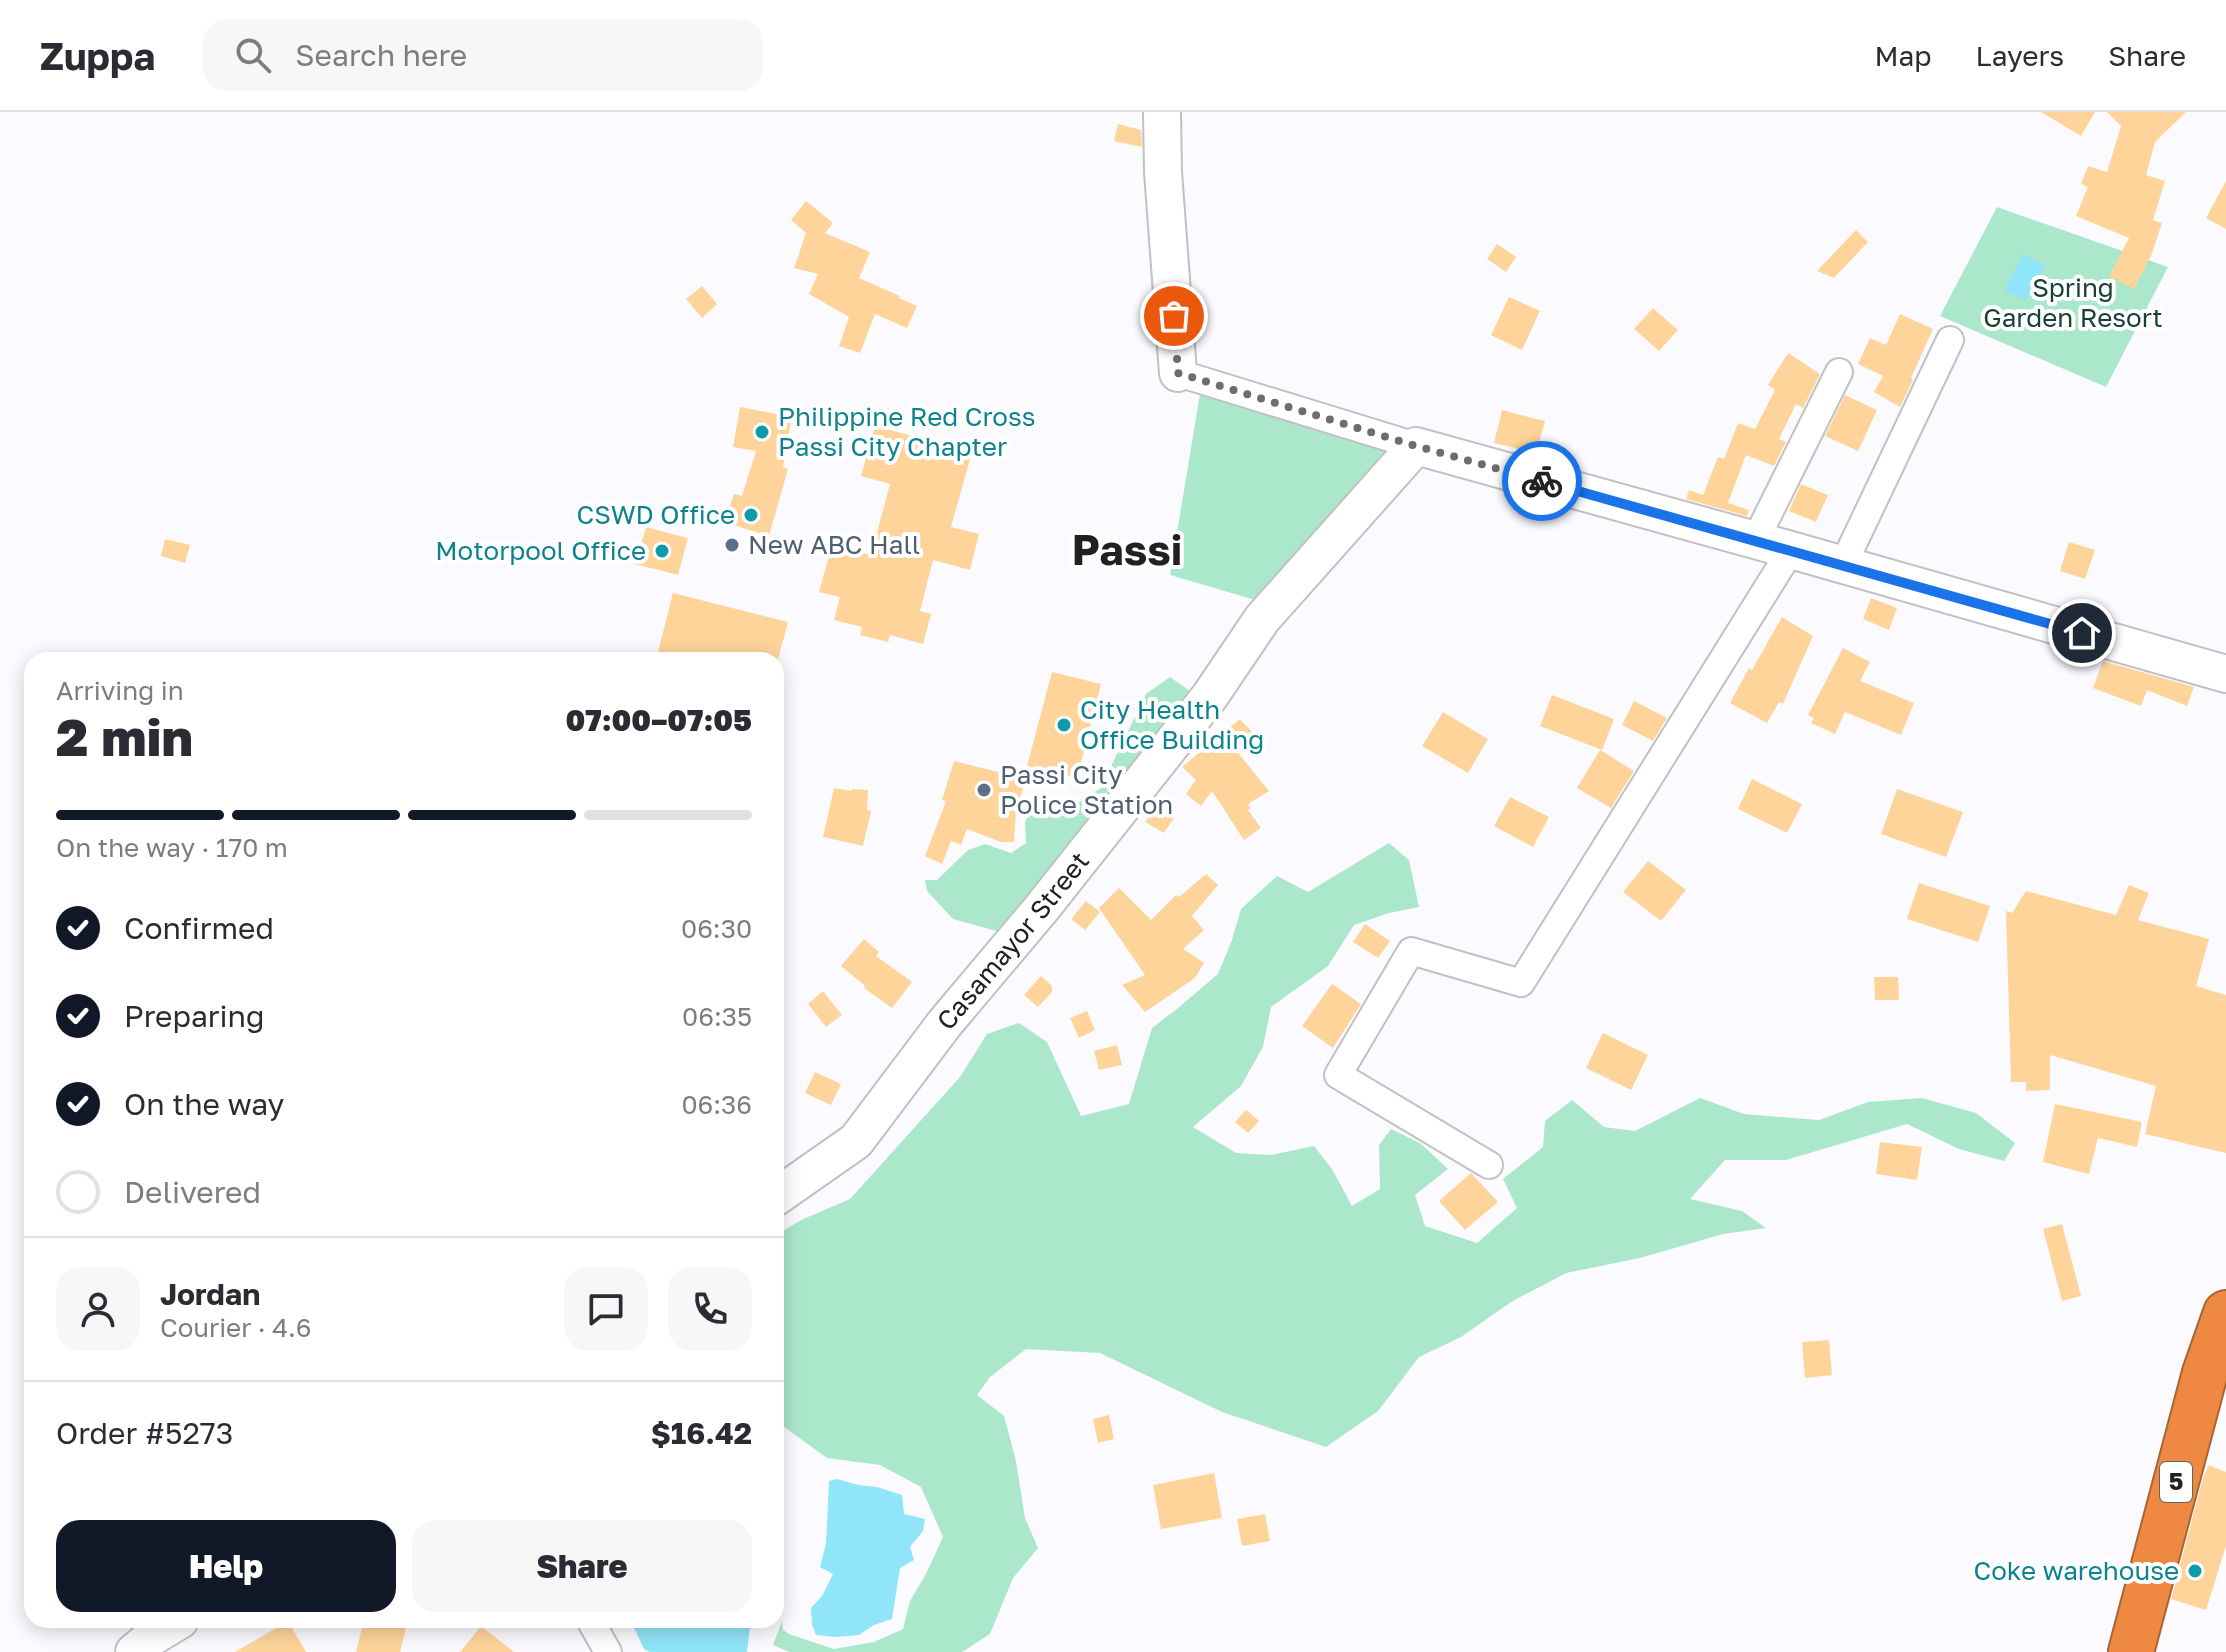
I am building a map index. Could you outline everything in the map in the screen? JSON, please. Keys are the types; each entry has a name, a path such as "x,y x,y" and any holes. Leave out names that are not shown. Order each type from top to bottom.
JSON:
{"highway":[{"name":"5","path":"2131,1652 2205,1373 2226,1313"}],"street":[{"path":"1162,112 1163,172 1178,373 1416,446 2226,674"},
{"path":"1843,565 1950,340"},
{"path":"1755,541 1839,372"},
{"name":"Casamayor Street","path":"784,1191 856,1141 945,1023 1041,909 1210,696 1262,619 1416,446"},
{"path":"1489,1165 1338,1075 1411,951 1521,983 1791,550"},
{"path":"134,1652 167,1628"},
{"path":"594,1628 608,1652"}],"green space":[{"name":"Spring Garden Resort","path":"1997,207 2168,267 2106,387 1940,316"},
{"path":"1200,394 1385,451 1262,602 1170,575"},
{"path":"1170,677 1194,694 1007,934 953,919 927,891 925,880 937,880 968,850 985,844 1011,853 1026,843 1025,822 1034,806 1068,815 1083,798 1100,789 1146,694"},
{"path":"1389,843 1409,860 1419,907 1354,925 1328,966 1271,1007 1263,1047 1241,1086 1193,1127 1236,1153 1271,1155 1314,1146 1332,1169 1352,1206 1380,1189 1379,1145 1391,1129 1420,1143 1448,1169 1415,1195 1425,1226 1477,1243 1517,1208 1503,1179 1543,1147 1545,1121 1572,1100 1604,1127 1635,1131 1700,1098 1744,1114 1819,1120 1868,1102 1922,1098 1976,1113 2015,1143 2004,1161 1959,1149 1907,1124 1786,1160 1725,1160 1690,1199 1742,1211 1766,1228 1723,1234 1640,1258 1566,1273 1511,1302 1461,1337 1419,1357 1378,1411 1326,1447 1222,1412 1100,1353 1026,1349 990,1377 977,1395 1004,1416 1016,1461 1025,1518 1038,1548 1013,1578 990,1634 962,1652 789,1652 773,1645 779,1628 834,1649 874,1642 903,1629 910,1601 943,1537 921,1487 880,1465 827,1458 784,1427 784,1230 850,1199 960,1077 987,1034 1019,1023 1047,1042 1081,1116 1129,1104 1152,1028 1218,974 1241,909 1277,876 1308,892"}],"water":[{"path":"2023,254 2045,265 2026,301 2004,290"},
{"path":"2053,278 2077,290 2076,296 2072,299 2064,297 2062,292 2053,291 2048,286"},
{"path":"837,1479 902,1495 904,1514 925,1519 923,1531 910,1547 914,1560 900,1568 892,1619 874,1625 859,1635 835,1637 816,1635 811,1608 822,1596 833,1574 820,1567 826,1544 829,1481"},
{"path":"634,1628 750,1628 747,1652 650,1652 644,1649"}],"building":[{"path":"2041,112 2095,112 2081,136"},
{"path":"2107,112 2186,112 2155,142 2146,175 2165,181 2153,220 2162,223 2151,256 2134,289 2109,276 2129,238 2076,216 2088,187 2081,184 2088,166 2107,172 2121,126"},
{"path":"1118,124 1141,130 1142,147 1114,141"},
{"path":"2226,181 2226,229 2206,218"},
{"path":"806,201 833,223 825,233 870,252 859,278 917,306 907,328 875,314 860,353 839,346 849,317 809,294 818,274 794,268 806,233 791,220"},
{"path":"1856,230 1868,242 1834,278 1817,271"},
{"path":"1497,244 1516,257 1506,272 1487,259"},
{"path":"702,286 717,304 702,318 686,299"},
{"path":"1509,297 1540,311 1522,350 1491,335"},
{"path":"1653,308 1678,330 1659,351 1634,329"},
{"path":"1900,314 1933,329 1900,407 1874,392 1883,376 1858,364 1870,338 1886,345"},
{"path":"1788,353 1820,374 1803,408 1796,404 1779,439 1786,442 1774,466 1746,455 1728,503 1749,510 1747,516 1686,499 1689,490 1703,495 1718,457 1724,459 1738,423 1755,429 1775,390 1768,385"},
{"path":"1845,395 1877,410 1858,451 1825,436"},
{"path":"740,407 792,417 783,467 788,469 769,536 724,522 734,494 742,496 756,451 733,447"},
{"path":"1502,410 1545,421 1536,453 1494,443"},
{"path":"875,426 972,452 951,527 979,534 970,570 933,560 920,611 931,614 923,644 890,635 888,642 860,635 862,627 834,620 840,597 819,592 832,545 871,555 890,484 861,476"},
{"path":"1801,484 1828,495 1816,522 1789,511"},
{"name":"Motorpool Office","path":"646,527 688,538 678,575 635,564"},
{"path":"165,539 190,545 185,563 161,556"},
{"path":"2069,542 2095,550 2085,579 2060,571"},
{"path":"673,593 788,622 780,652 658,652"},
{"path":"1871,598 1897,608 1889,630 1863,619"},
{"path":"1782,617 1813,636 1783,704 1779,702 1767,723 1730,703"},
{"path":"1843,648 1870,662 1860,681 1914,703 1901,735 1845,712 1835,734 1811,723 1814,718 1808,715"},
{"path":"2103,661 2194,687 2187,706 2147,690 2141,706 2093,688"},
{"name":"City Health Office Building","path":"1052,672 1101,684 1077,778 1027,766"},
{"path":"1552,695 1614,719 1602,750 1540,726"},
{"path":"1634,701 1667,718 1653,741 1622,725"},
{"path":"1443,712 1488,739 1468,773 1422,746"},
{"path":"1240,719 1253,733 1235,749 1269,791 1248,804 1251,808 1248,810 1261,828 1244,840 1212,791 1201,806 1186,794 1196,780 1182,767"},
{"path":"1600,750 1634,771 1611,808 1577,788"},
{"path":"954,761 1026,779 1016,811 1014,842 1001,842 967,829 961,845 951,841 942,864 925,856 946,801 942,800"},
{"path":"1752,779 1802,804 1787,833 1738,809"},
{"path":"834,788 868,790 867,810 871,811 863,846 823,837"},
{"path":"1897,789 1963,812 1946,857 1881,834"},
{"path":"1510,797 1549,817 1533,847 1494,826"},
{"path":"1155,806 1174,818 1164,833 1145,822"},
{"path":"1648,861 1686,890 1661,921 1623,892"},
{"path":"1206,874 1218,885 1192,916 1204,930 1183,949 1204,963 1195,978 1145,1012 1122,985 1145,975 1099,908 1119,888 1151,920 1176,895 1179,897"},
{"path":"1919,883 1990,906 1978,942 1907,919"},
{"path":"2129,885 2149,893 2138,920 2209,939 2196,986 2226,995 2226,1153 2145,1134 2156,1086 2050,1055 2050,1090 2026,1091 2026,1082 2011,1082 2006,911 2012,913 2026,891 2116,915"},
{"path":"1086,901 1100,912 1085,930 1071,919"},
{"path":"1365,924 1390,941 1378,958 1353,942"},
{"path":"864,939 879,952 876,956 912,982 892,1008 841,966"},
{"path":"1041,976 1052,986 1052,992 1038,1007 1024,995"},
{"path":"1874,977 1898,977 1899,1000 1875,1000"},
{"path":"1332,984 1361,1004 1333,1048 1302,1026"},
{"path":"823,991 842,1015 826,1027 808,1004"},
{"path":"1087,1011 1095,1030 1079,1038 1070,1018"},
{"path":"1603,1033 1648,1055 1631,1090 1586,1068"},
{"path":"1117,1045 1122,1065 1099,1070 1094,1051"},
{"path":"815,1072 841,1084 831,1105 805,1093"},
{"path":"2055,1104 2142,1122 2137,1147 2098,1138 2089,1174 2043,1162"},
{"path":"1246,1110 1259,1121 1248,1133 1235,1122"},
{"path":"1880,1142 1922,1147 1917,1180 1876,1174"},
{"path":"1471,1173 1498,1202 1465,1230 1439,1201"},
{"path":"2062,1224 2081,1296 2062,1301 2043,1229"},
{"path":"1829,1340 1832,1375 1805,1378 1802,1342"},
{"path":"1109,1415 1114,1439 1098,1443 1093,1419"},
{"name":"Coke warehouse","path":"2209,1465 2226,1472 2226,1546 2206,1610 2171,1599"},
{"path":"1214,1473 1222,1518 1161,1529 1153,1485"},
{"path":"1265,1514 1270,1541 1242,1546 1237,1519"},
{"path":"276,1628 292,1628 306,1652 235,1652"},
{"path":"362,1628 406,1628 400,1652 356,1652"},
{"path":"479,1628 484,1628 514,1652 460,1652"}],"way so far":[{"path":"1174,316 1178,373 1542,481"}],"place":[{"name":"Philippine Red Cross Passi City Chapter","path":"762,432"},
{"name":"CSWD Office","path":"751,515"},
{"name":"New ABC Hall","path":"732,545"},
{"name":"Motorpool Office","path":"662,551"},
{"name":"City Health Office Building","path":"1064,725"},
{"name":"Passi City Police Station","path":"984,790"},
{"name":"Coke warehouse","path":"2195,1571"}],"district":[{"name":"Passi","path":"1127,550"}],"route":[{"path":"1542,481 2082,633"}]}
